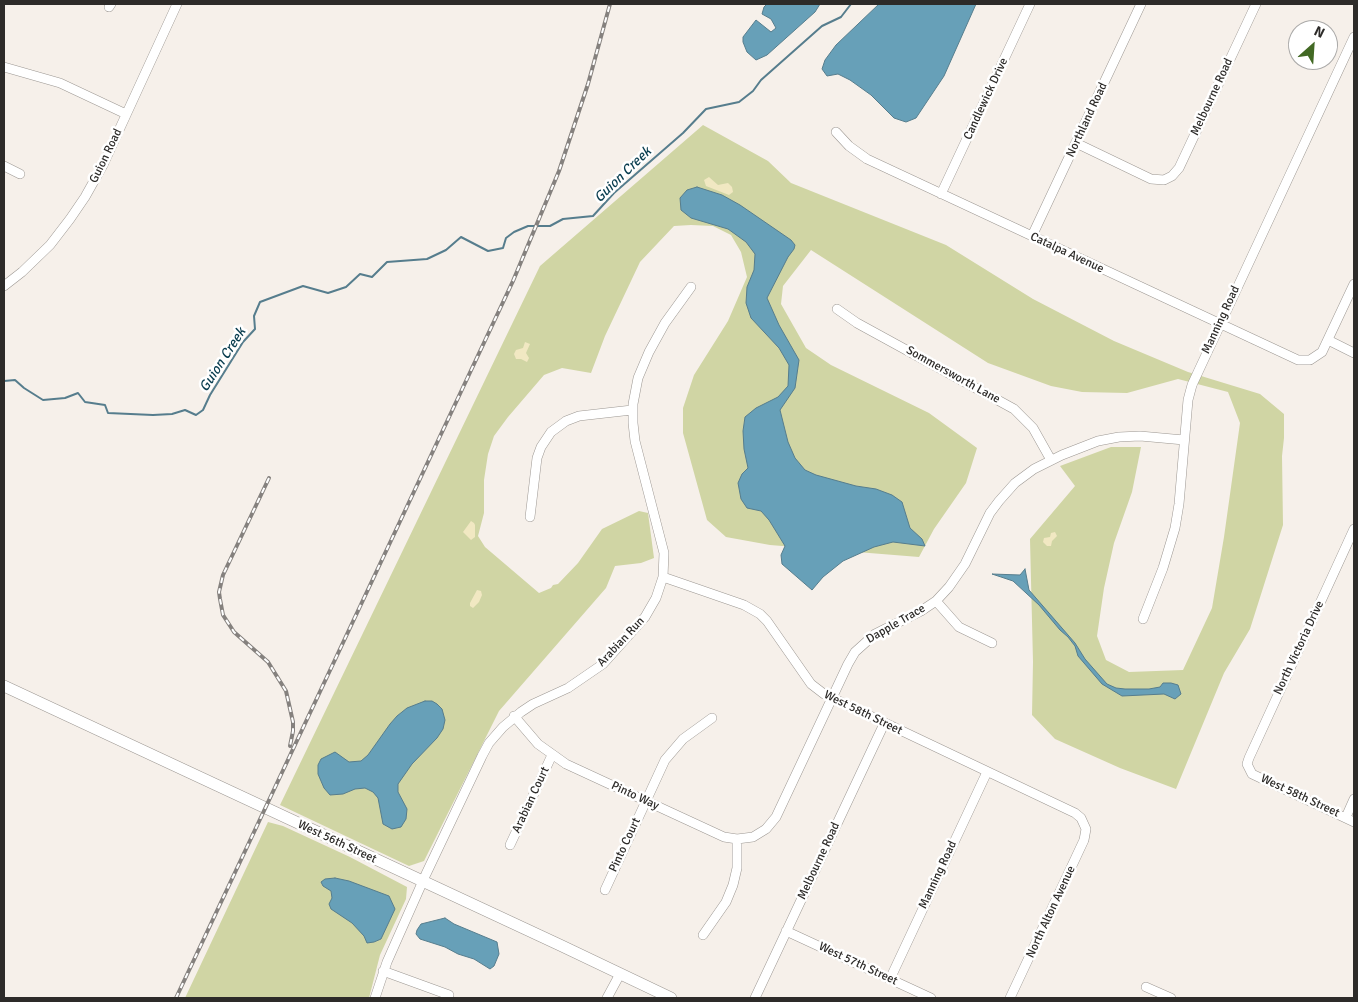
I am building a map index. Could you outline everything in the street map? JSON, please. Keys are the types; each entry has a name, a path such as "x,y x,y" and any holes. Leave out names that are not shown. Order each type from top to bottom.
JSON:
{"main road":[{"name":"West 56th Street","path":"4,686 671,998"}],"street":[{"name":"Guion Road","path":"4,286 37,258 70,219 98,175 177,4"},
{"name":"Candlewick Drive","path":"941,194 1030,4"},
{"name":"Northland Road","path":"1032,236 1141,4"},
{"name":"Melbourne Road","path":"1076,143 1151,179 1169,178 1179,168 1256,4"},
{"name":"Manning Road","path":"1143,619 1164,568 1177,516 1189,395 1192,385 1354,37"},
{"path":"4,67 60,83 126,114"},
{"name":"Catalpa Avenue","path":"836,132 849,146 867,159 1295,359 1311,359 1320,354 1328,340"},
{"path":"4,166 20,174"},
{"path":"1354,284 1328,340 1354,353"},
{"name":"Arabian Run","path":"375,998 383,971 484,751 500,729 514,716 533,704 568,688 603,664 646,615 657,595 663,577 663,547 635,441 632,410 636,384 646,357 665,322 691,287"},
{"name":"Sommersworth Lane","path":"837,309 857,323 1014,409 1032,426 1051,460"},
{"path":"530,517 536,461 541,447 551,432 566,421 579,416 632,410"},
{"name":"Dapple Trace","path":"738,839 750,838 761,832 775,819 852,657 864,643 880,631 916,614 936,600 953,583 962,570 987,518 1003,496 1029,472 1051,460 1113,437 1140,436 1184,440"},
{"name":"North Victoria Drive","path":"1248,768 1249,758 1354,529"},
{"name":"West 58th Street","path":"663,577 752,609 767,621 811,684 820,692 1075,813 1082,818 1085,825"},
{"path":"936,600 959,627 992,643"},
{"name":"Pinto Way","path":"514,716 537,744 552,755 645,801 724,837 738,839"},
{"name":"Pinto Court","path":"605,890 662,765 672,750 685,737 712,718"},
{"name":"Melbourne Road","path":"755,998 884,724"},
{"name":"Arabian Court","path":"510,845 552,755"},
{"name":"West 58th Street","path":"1248,768 1252,774 1350,820"},
{"name":"Manning Road","path":"890,979 987,772"},
{"path":"1350,820 1354,799"},
{"name":"North Alton Avenue","path":"1010,998 1084,840 1085,825"},
{"path":"703,935 726,902 733,885 737,868 738,839"},
{"name":"West 57th Street","path":"786,931 931,998"},
{"path":"383,971 448,995"},
{"path":"607,998 620,974"},
{"path":"1146,987 1171,998"}],"green space":[{"path":"703,125 768,161 791,183 946,245 1033,299 1114,341 1188,372 1260,394 1284,414 1282,456 1283,525 1250,629 1224,673 1176,789 1120,768 1055,739 1032,715 1033,662 1030,539 1075,486 1060,466 1111,447 1141,447 1132,492 1114,543 1104,588 1097,636 1106,660 1129,672 1183,670 1212,608 1224,537 1240,423 1228,392 1178,379 1127,393 1082,392 1051,386 988,363 811,250 783,286 781,304 806,348 831,365 929,413 977,448 966,483 934,529 919,557 770,545 726,537 707,520 683,433 683,408 694,375 728,321 747,277 741,252 731,235 713,226 691,225 674,226 640,262 605,336 591,373 562,368 544,375 508,417 494,436 488,454 484,480 484,513 478,536 485,547 539,593 558,584 578,563 602,529 639,511 648,513 654,558 641,563 615,566 606,588 499,711 424,861 409,866 280,805 540,266"},
{"path":"268,822 283,826 350,857 407,887 406,899 380,955 369,998 185,998"}],"sand":[{"path":"709,177 718,185 728,183 732,187 733,192 729,195 706,186 704,180"},
{"path":"525,342 530,344 526,353 529,358 527,362 516,359 514,354 516,350 523,348"},
{"path":"471,521 475,525 475,537 471,540 463,532"},
{"path":"1055,532 1057,536 1052,541 1051,546 1047,546 1043,542 1044,538 1050,537 1051,533"},
{"path":"477,590 481,591 482,595 479,602 473,608 470,606 470,603"}],"water":[{"path":"767,4 820,4 815,12 767,55 756,60 747,52 743,37 756,20 771,32 776,28 771,19 762,14"},
{"path":"879,4 976,4 944,76 916,118 906,122 894,118 871,95 850,80 838,74 827,76 822,69 825,60 836,45"},
{"path":"697,187 722,195 740,205 791,240 795,245 767,298 779,325 799,360 795,388 780,410 788,442 795,458 805,470 816,475 856,486 876,489 892,495 902,502 910,528 922,539 925,546 893,542 874,547 843,561 823,577 812,590 782,564 781,555 785,546 769,520 761,511 747,508 741,499 738,483 742,474 748,468 744,449 743,431 745,417 756,408 778,397 788,386 789,365 779,348 751,318 746,303 747,287 754,270 755,254 746,242 728,229 691,218 681,210 680,198 687,190"},
{"path":"1025,569 1029,590 1075,643 1085,659 1107,684 1116,688 1149,689 1160,687 1163,683 1171,683 1178,685 1181,694 1175,699 1164,694 1122,696 1102,684 1078,656 1075,646 1068,637 1039,605 1013,581 992,574 1020,575"},
{"path":"425,701 432,701 437,704 442,709 445,720 443,729 437,738 412,764 398,784 398,792 407,809 406,819 401,827 392,829 383,824 378,798 373,792 365,788 355,789 343,794 330,795 324,788 318,774 318,765 321,759 335,752 349,762 361,761 368,755 397,716 407,708"},
{"path":"335,878 349,881 389,896 395,909 381,939 367,943 364,936 352,923 331,909 329,904 332,898 331,891 323,886 321,882 325,879"},
{"path":"445,918 454,924 497,942 499,954 494,966 490,969 474,959 420,939 416,934 421,924"}],"waterway":[{"name":"Guion Creek","path":"4,381 15,380 43,400 65,398 78,393 85,402 105,405 108,413 153,415 172,414 185,410 196,415 203,410 210,395 243,342 255,329 254,316 260,302 303,286 328,293 346,287 360,274 372,277 387,262 427,259 446,250 461,237 488,251 503,248 506,238 528,226 550,226 563,219 593,216 614,193 683,133 706,109 739,102 822,26 841,17 851,4"}],"railway":[{"path":"176,998 513,281 559,171 588,84 610,4"},
{"path":"269,478 223,575 219,592 223,615 234,632 268,662 286,691 293,722 290,746"}]}
